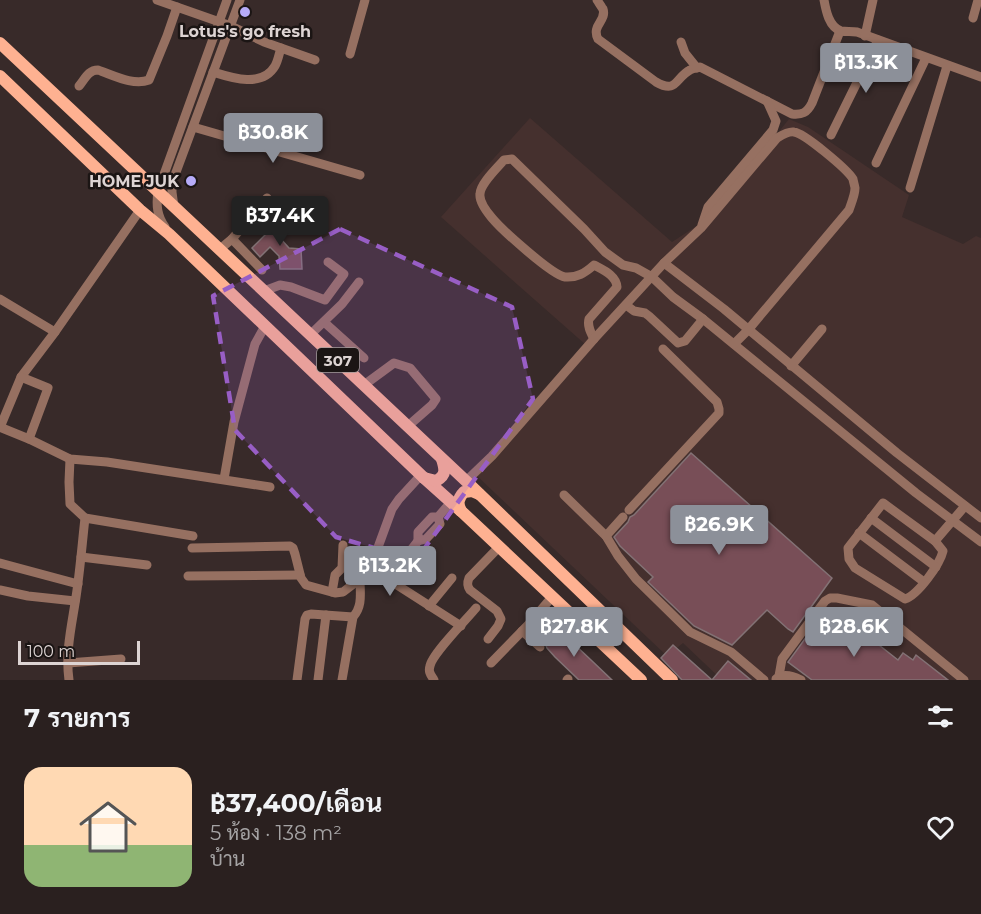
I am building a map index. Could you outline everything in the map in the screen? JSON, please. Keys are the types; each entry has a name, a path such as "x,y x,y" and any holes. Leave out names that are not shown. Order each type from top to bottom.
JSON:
{"main road":[{"name":"307","path":"0,43 408,426 672,680"},
{"name":"307","path":"0,75 140,210 169,234 422,476 641,680"},
{"path":"422,476 436,481 444,476 441,458"},
{"path":"456,507 459,507 458,502 464,492 472,491 479,494"}],"street":[{"path":"157,0 231,26 264,42 315,60"},
{"path":"169,234 158,214 156,201 158,191 226,0"},
{"path":"174,207 172,183 240,0"},
{"path":"350,54 365,0"},
{"path":"597,0 604,15 596,29 598,39 662,86 675,85 691,69 700,68 792,114 800,115 808,111 840,31"},
{"path":"824,0 828,17 833,26 840,31 857,32 981,77"},
{"path":"865,36 873,0"},
{"path":"973,18 978,0"},
{"path":"80,86 94,70 140,82 148,80 177,7"},
{"path":"831,135 878,40"},
{"path":"681,42 697,68"},
{"path":"213,72 234,79 252,79 267,75 274,66 281,48"},
{"path":"876,163 926,58"},
{"path":"910,188 947,66"},
{"path":"701,228 708,207 773,130 776,121 767,101"},
{"path":"193,127 360,175"},
{"path":"466,481 492,456 664,263 701,228 777,138 792,131 800,133 826,153 853,179 855,189 849,210 734,344"},
{"path":"605,252 583,274 563,277 543,264 493,219 479,196 481,186 504,160 512,159 605,252 623,265 636,268 652,278 916,493 981,542"},
{"path":"220,249 232,239 267,198"},
{"path":"140,210 21,377 1,426 70,459 108,462 270,487"},
{"path":"232,239 262,270"},
{"path":"264,291 279,285 291,286 325,300 344,274 328,262"},
{"path":"664,263 897,453 981,518"},
{"path":"594,265 616,280 617,287 589,319 589,328 594,339"},
{"path":"310,335 342,304 359,282"},
{"path":"0,299 55,332"},
{"path":"626,305 634,311 645,313 678,342 685,341 703,319"},
{"path":"324,322 364,358"},
{"path":"224,479 234,422 255,344 265,326"},
{"path":"791,366 822,329"},
{"path":"606,536 719,413 717,402 663,349"},
{"path":"364,385 394,363 410,368 436,399 408,426"},
{"path":"21,377 48,388 29,439"},
{"path":"70,459 70,504 85,518 193,536"},
{"path":"192,548 290,546 293,548 300,575 306,585 332,592 343,592 360,579 378,550 392,509 422,476"},
{"path":"564,495 606,536 636,579 690,632 731,652 764,680"},
{"path":"883,502 935,541 943,554 936,567 913,596 905,599 855,568 849,559 848,548 859,533 883,502"},
{"path":"935,541 965,506"},
{"path":"456,507 438,517 440,524 426,539 418,541 396,569 394,576 400,588 461,626"},
{"path":"69,680 68,646 85,518"},
{"path":"871,518 936,567"},
{"path":"859,533 924,582"},
{"path":"332,592 335,576 342,568 343,545"},
{"path":"488,639 498,626 500,615 470,590 467,582 499,547"},
{"path":"81,557 147,565"},
{"path":"0,563 78,584"},
{"path":"188,576 300,575"},
{"path":"429,606 452,578"},
{"path":"342,680 353,617 360,605 360,579"},
{"path":"0,590 28,596 75,601"},
{"path":"490,663 552,597"},
{"path":"777,678 782,659 788,649 825,601 830,598 872,605 964,680"},
{"path":"434,680 429,673 430,663 434,656 476,608"},
{"path":"297,680 307,615 353,617"},
{"path":"318,680 326,615"},
{"path":"522,631 540,647"},
{"path":"68,663 121,659"},
{"path":"777,678 787,675 798,679"}],"highlighted area":[{"path":"340,229 512,307 533,399 416,560 336,537 235,430 213,296"}],"shaded area":[{"path":"530,118 672,242 712,216 789,119 808,127 909,195 902,217 963,244 976,236 981,238 981,680 722,680 683,643 667,656 476,475 586,345 441,217"}],"building":[{"path":"283,217 291,227 280,238 289,248 301,249 302,269 280,269 279,256 270,247 260,257 252,248"},
{"path":"691,453 832,578 793,632 767,610 732,645 694,626 648,582 653,577 620,546 614,537"},
{"path":"826,610 833,615 829,621 853,640 858,634 867,641 870,638 898,660 903,653 913,660 916,655 948,680 812,680 788,662"},
{"path":"555,626 612,680 579,680 547,648 545,643 553,635 549,632"},
{"path":"673,645 712,680 682,680 661,658"},
{"path":"728,661 751,680 712,680"}],"place":[{"name":"Lotus's go fresh","path":"245,12"},
{"name":"HOME JUK","path":"191,181"}]}
